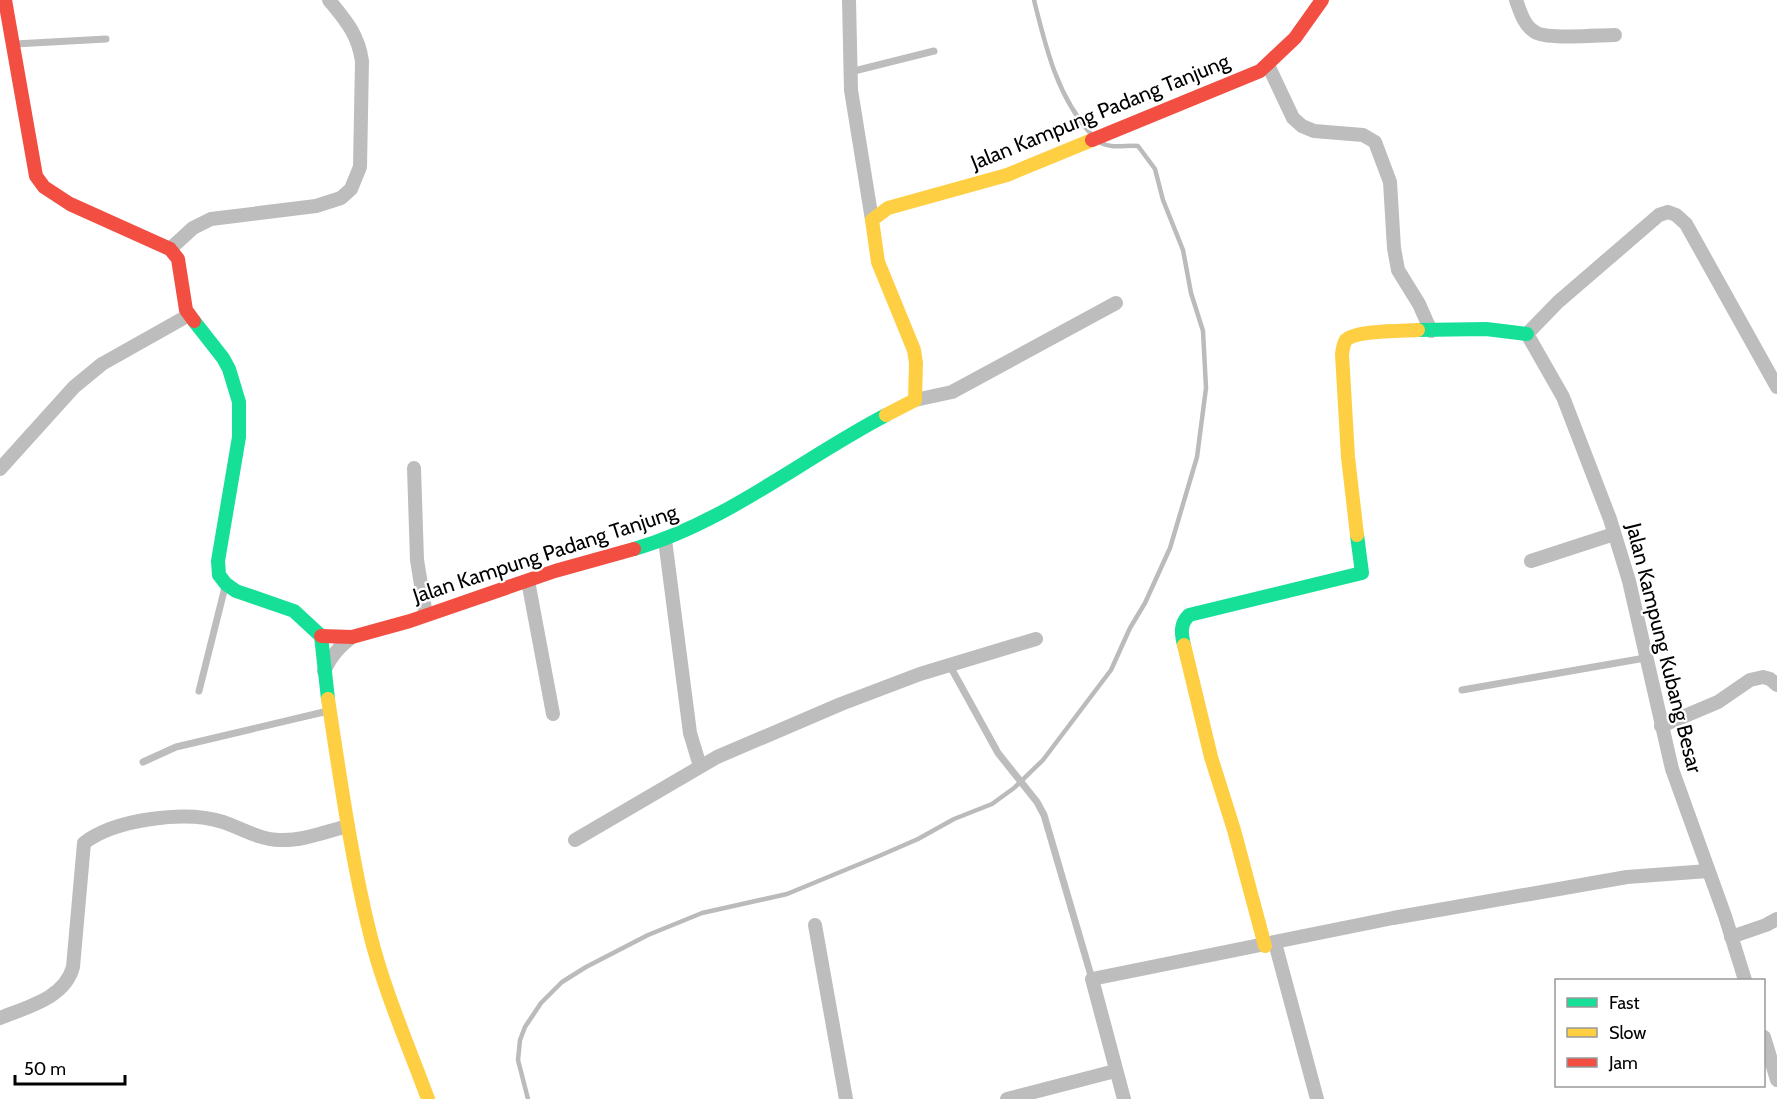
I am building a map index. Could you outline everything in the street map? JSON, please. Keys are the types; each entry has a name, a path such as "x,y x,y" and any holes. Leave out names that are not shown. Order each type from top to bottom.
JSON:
{"street":[{"path":"5,0 36,176 44,188 70,204 170,249 178,259 186,310 229,369 239,402 239,436 218,561 219,575 236,591 294,611 321,636 330,710 362,901 377,959 428,1099"},
{"path":"170,249 193,228 211,219 316,206 341,198 351,189 360,167 362,61 360,46 354,32 329,0"},
{"path":"849,0 850,72 878,262 914,350 915,400 952,392 1116,303"},
{"name":"Jalan Kampung Padang Tanjung","path":"872,220 888,208 1007,175 1260,71 1315,14 1322,0"},
{"path":"1516,0 1526,24 1536,33 1549,36 1616,35"},
{"path":"1268,65 1293,118 1302,126 1314,131 1363,135 1375,142 1390,182 1398,270 1419,304 1431,331"},
{"path":"1317,1099 1211,757 1181,626 1189,615 1362,573 1348,458 1343,343 1349,337 1359,334 1491,329 1527,334 1584,279 1659,215 1668,212 1676,215 1686,224 1777,387"},
{"path":"0,469 74,387 102,364 189,315"},
{"name":"Jalan Kampung Kubang Besar","path":"1527,334 1563,397 1614,534 1629,581 1672,769 1744,979"},
{"name":"Jalan Kampung Padang Tanjung","path":"321,636 352,637 426,615 555,571 665,540 737,503 873,422 915,400"},
{"path":"414,468 417,560 426,615"},
{"path":"1531,561 1614,534"},
{"path":"665,540 690,733 700,766"},
{"path":"528,581 553,714"},
{"path":"324,671 339,646 352,637"},
{"path":"575,840 700,766 841,704 920,674 1036,639"},
{"path":"1661,726 1718,702 1750,680 1763,677 1777,685"},
{"path":"0,1018 55,994 67,984 73,967 84,843 95,834 116,827 171,817 215,820 246,832 278,840 292,840 348,826"},
{"path":"1124,1099 1092,979 1270,945 1393,918 1627,877 1708,871"},
{"path":"1731,937 1777,919"},
{"path":"815,926 846,1099"},
{"path":"1765,1040 1777,1080"},
{"path":"1007,1099 1115,1071"}],"lane":[{"path":"12,44 106,39"},
{"path":"850,72 934,51"},
{"path":"199,691 226,584"},
{"path":"1462,690 1645,658"},
{"path":"950,666 998,753 1037,802 1044,815 1092,979"},
{"path":"143,762 176,747 330,710"}],"waterway":[{"path":"1034,0 1048,53 1061,88 1069,104 1091,134"},
{"path":"528,1099 518,1060 520,1040 525,1027 541,1003 562,982 648,935 702,913 787,894 918,839 954,819 992,804 1014,788 1043,760 1111,670 1170,548 1197,457 1206,388 1203,331 1191,293 1183,250 1163,200 1155,169 1138,146 1115,146 1101,143"}],"traffic: fast":[{"path":"194,321 223,358 229,369 239,402 239,437 218,561 219,575 236,591 294,611 321,636 328,699"},
{"path":"1418,330 1486,329 1527,334"},
{"path":"634,549 668,538 732,507 886,415"},
{"path":"1184,645 1182,629 1189,615 1362,573 1357,535"}],"traffic: slow":[{"path":"886,415 915,400 916,363 914,350 878,262 872,220 888,208 1007,175 1092,140"},
{"path":"1357,535 1348,457 1342,354 1344,345 1346,340 1359,334 1418,330"},
{"path":"1184,645 1211,757 1234,830 1265,946"},
{"path":"328,699 352,846 370,934 389,997 428,1099"}],"traffic: jam":[{"path":"5,0 36,176 44,187 70,204 170,249 178,259 186,310 194,321"},
{"path":"1092,140 1260,71 1295,38 1322,0"},
{"path":"321,636 352,637 410,621 555,571 634,549"}]}
